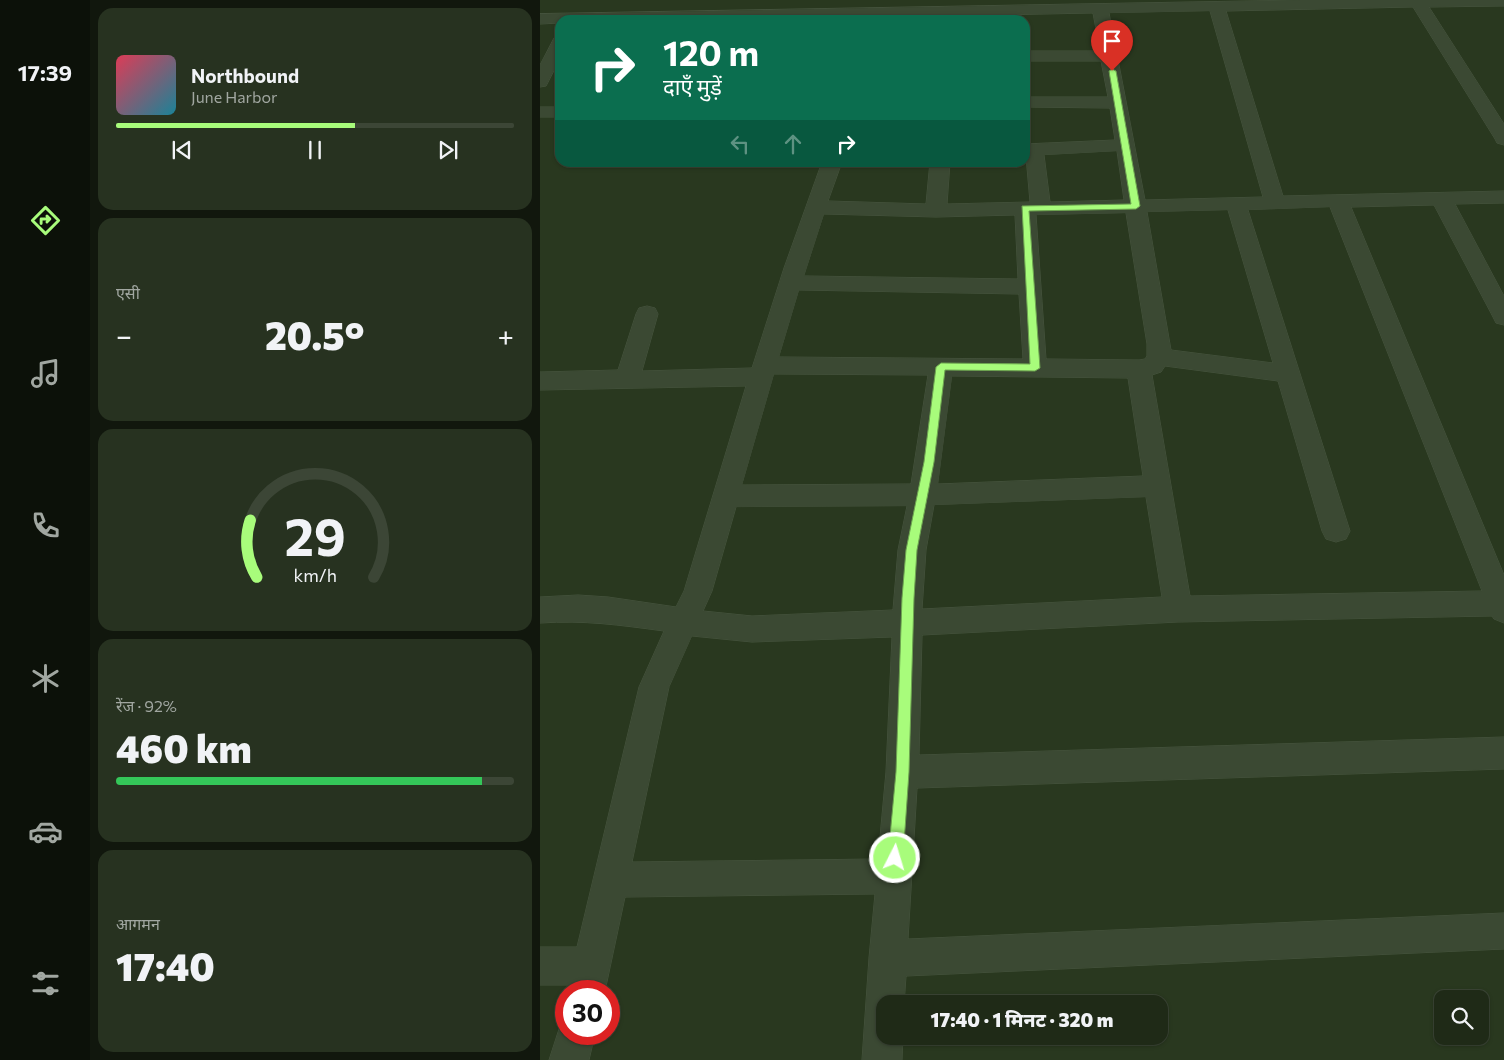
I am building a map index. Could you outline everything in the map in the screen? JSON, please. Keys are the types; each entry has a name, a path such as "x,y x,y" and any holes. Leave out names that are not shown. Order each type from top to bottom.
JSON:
{"street":[{"path":"1417,1 1504,140"},
{"path":"685,15 941,6 977,15 1100,8 1135,4 1216,6 1259,3 1504,1"},
{"path":"1216,6 1275,202"},
{"path":"1100,8 1126,144 1159,344 1149,363 1158,486 1178,609"},
{"path":"540,19 555,19"},
{"path":"1030,56 1109,56"},
{"path":"549,74 555,57"},
{"path":"1030,102 1118,103"},
{"path":"540,112 555,112"},
{"path":"1030,149 1126,144"},
{"path":"1030,164 1033,208 1031,287 1035,368"},
{"path":"540,966 589,978 654,687 667,654 685,622 698,591 763,371 830,167"},
{"path":"936,210 940,167"},
{"path":"816,207 936,210 1504,197"},
{"path":"1441,198 1504,316"},
{"path":"540,610 578,608 608,610 722,627 752,629 907,624 1178,609 1503,606 1338,201"},
{"path":"1236,204 1336,531"},
{"path":"792,283 1031,287"},
{"path":"631,378 630,368 647,314"},
{"path":"540,381 631,378 641,380 763,371 941,367 1035,368 1149,363 1288,374"},
{"path":"885,995 902,772 907,624 912,550 924,495 941,367"},
{"path":"726,496 924,495 1158,486"},
{"path":"902,772 1504,753"},
{"path":"611,880 894,876"},
{"path":"887,958 1504,931"},
{"path":"569,1060 573,1045"},
{"path":"882,1060 883,1045"}],"route":[{"path":"895,858 902,772 908,598 912,550 924,495 941,367 1035,368 1031,287 1024,208 1136,206 1112,71"}]}
